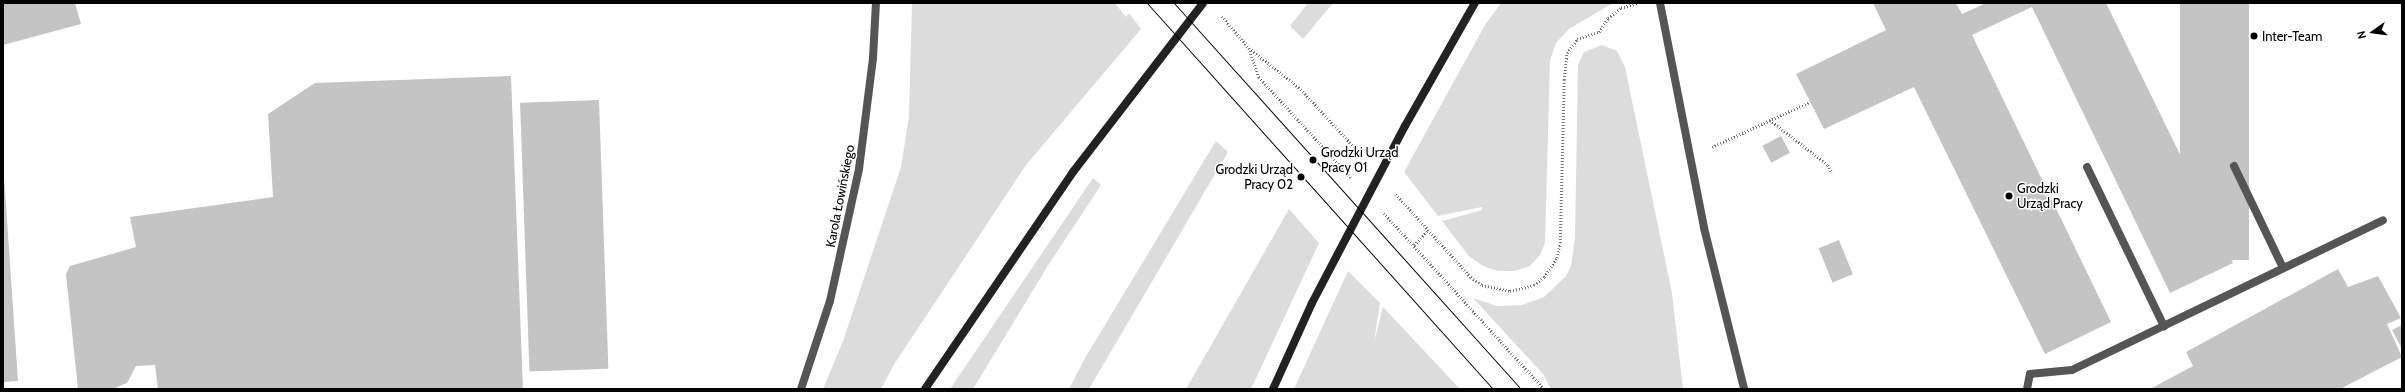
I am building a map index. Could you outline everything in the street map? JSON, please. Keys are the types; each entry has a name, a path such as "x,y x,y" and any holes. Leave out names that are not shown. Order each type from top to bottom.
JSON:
{"main road":[{"path":"925,389 1073,172 1202,3"},
{"path":"1273,389 1322,283 1405,126 1476,3"}],"street":[{"name":"Karola Łowińskiego","path":"801,389 830,301 858,169 873,58 876,3"},
{"path":"1660,3 1704,228 1744,389"},
{"path":"2234,166 2283,268"},
{"path":"2087,167 2164,326"},
{"path":"2027,389 2030,374 2072,370 2383,220"}],"path":[{"path":"1392,189 1471,277 1482,285 1510,291 1534,285 1544,277 1557,258 1560,243 1564,80 1567,53 1578,39 1599,32 1608,18 1621,8 1638,3"},
{"path":"1220,14 1249,48 1301,89 1368,162"},
{"path":"1249,48 1258,77 1357,183"},
{"path":"1708,149 1810,102"},
{"path":"1770,120 1828,165 1832,173"},
{"path":"1378,206 1544,389"},
{"path":"1414,245 1428,230"}],"shaded area":[{"path":"912,3 1115,3 1126,17 1129,13 1141,29 1026,165 895,363 881,389 823,389 843,341 901,167 909,116"},
{"path":"1308,3 1333,3 1303,39 1290,26"},
{"path":"1501,3 1613,3 1569,29 1556,43 1550,60 1545,243 1540,255 1530,266 1515,271 1498,271 1483,266 1469,256 1442,221 1482,210 1482,207 1438,216 1404,172 1485,25"},
{"path":"1602,45 1617,51 1625,67 1672,293 1683,389 1551,389 1543,374 1473,298 1497,306 1522,305 1544,297 1566,276 1571,266 1575,237 1578,65 1584,52"},
{"path":"1216,141 1228,152 1089,389 1069,389 1085,358"},
{"path":"1093,178 1101,185 1049,264 973,389 950,389"},
{"path":"1289,209 1319,243 1251,389 1186,389"},
{"path":"1348,271 1380,303 1374,342 1383,307 1460,389 1294,389"}],"building":[{"path":"3,3 75,3 81,24 3,45"},
{"name":"Grodzki Urząd Pracy","path":"1873,3 1956,3 1962,14 1986,3 2106,3 2233,263 2170,293 2032,7 1972,35 2111,322 2045,354 1914,87 1824,129 1796,74 1886,30"},
{"path":"2180,3 2249,3 2249,260 2180,260"},
{"path":"511,76 523,389 158,389 155,365 136,366 127,383 112,389 78,389 66,274 70,266 136,247 130,217 273,197 268,114 315,83"},
{"path":"599,100 608,369 529,372 520,103"},
{"path":"1781,136 1790,153 1771,163 1762,146"},
{"path":"3,161 18,381 3,382"},
{"path":"1839,240 1853,274 1832,283 1819,248"},
{"path":"2338,269 2348,287 2378,276 2401,318 2387,324 2402,357 2340,389 2150,389 2193,366 2186,352"},
{"path":"2402,325 2402,349 2392,330"}],"tram line":[{"path":"1147,3 1493,389"},
{"path":"1174,3 1521,389"}],"place":[{"name":"Inter-Team","path":"2254,36"},
{"name":"Grodzki Urząd Pracy 01","path":"1313,160"},
{"name":"Grodzki Urząd Pracy 02","path":"1301,177"},
{"name":"Grodzki Urząd Pracy","path":"2009,196"}]}
